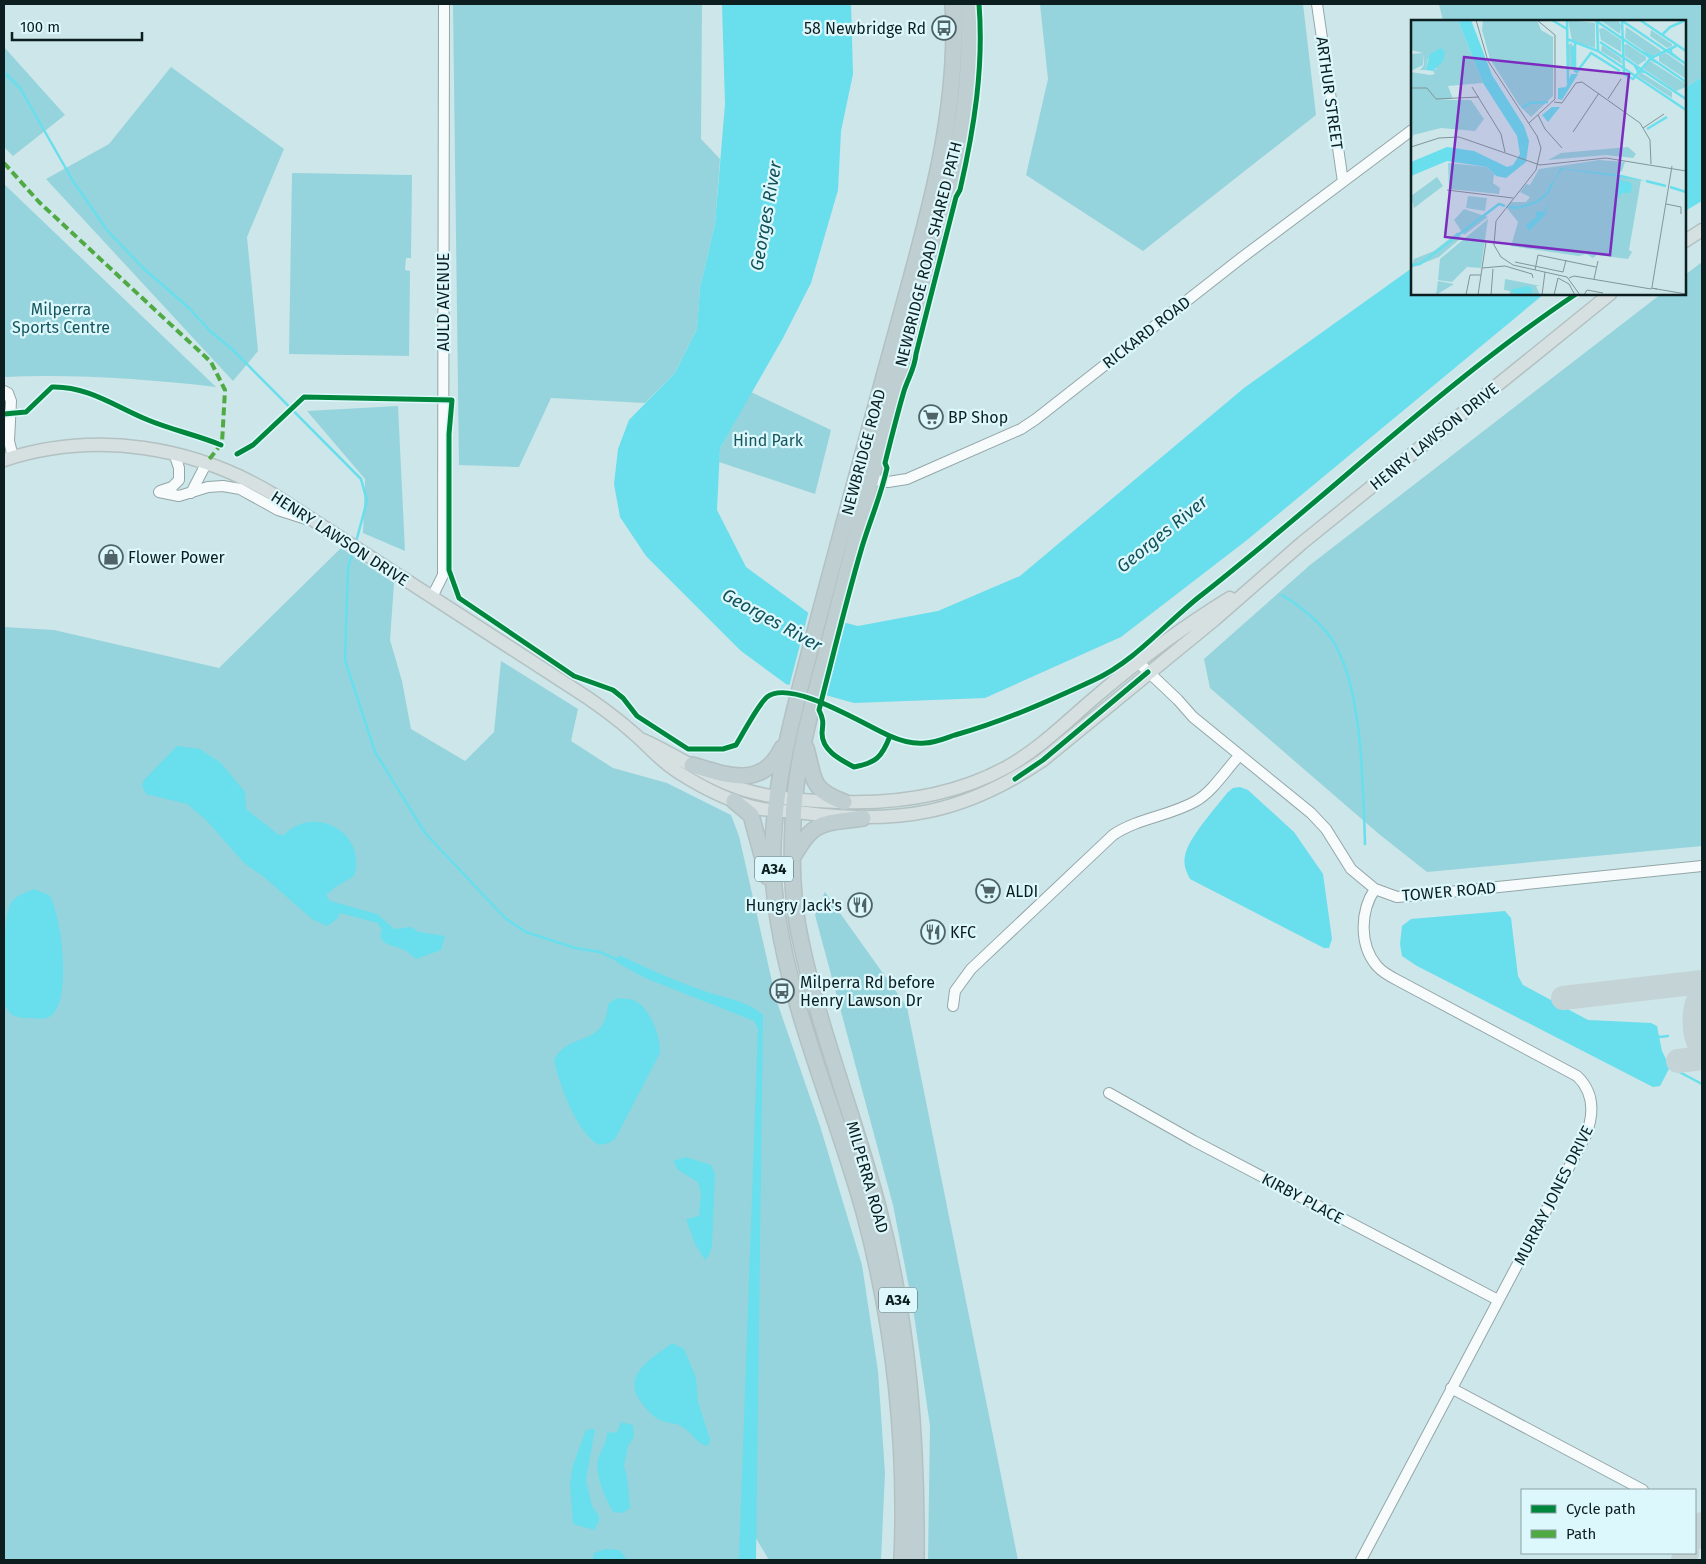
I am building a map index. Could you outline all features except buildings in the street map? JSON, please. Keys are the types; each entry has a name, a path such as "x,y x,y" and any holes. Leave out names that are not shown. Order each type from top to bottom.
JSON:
{"highway":[{"name":"NEWBRIDGE ROAD","path":"794,805 812,708 843,588 864,478 943,146 954,60 953,4"},
{"name":"NEWBRIDGE ROAD","path":"776,803 789,734 827,584 864,478 952,182 959,149 968,79 968,4"},
{"path":"692,765 732,776 749,776 760,773 777,758 789,734"},
{"path":"805,741 814,784 822,792 844,802"},
{"path":"734,801 748,812 753,820 780,927"},
{"name":"MILPERRA ROAD","path":"776,803 774,885 790,975 864,1212 895,1368 900,1427 902,1560"},
{"name":"MILPERRA ROAD","path":"794,805 792,858 794,901 800,941 879,1210 903,1328 915,1444 916,1560"},
{"path":"792,858 803,838 815,827 863,818"}],"main road":[{"path":"1686,240 1702,230"},
{"name":"HENRY LAWSON DRIVE","path":"639,738 652,753 679,772 734,801 794,805 863,818 927,812 964,802 998,788 1043,760 1148,672 1214,620 1259,579 1609,295"},
{"name":"HENRY LAWSON DRIVE","path":"8,458 43,449 94,445 135,446 174,453 207,462 255,484 373,558 577,690 639,738 729,784 776,803"},
{"name":"HENRY LAWSON DRIVE","path":"794,805 908,799 972,782 1006,768 1043,742 1139,663 1209,610 1259,579"}],"street":[{"name":"AULD AVENUE","path":"432,597 443,575 444,4"},
{"name":"ARTHUR STREET","path":"1317,4 1343,182"},
{"name":"RICKARD ROAD","path":"864,478 888,482 907,478 1021,429 1240,258 1411,131"},
{"path":"4,391 8,393 11,401 6,436 8,458"},
{"path":"174,453 179,468 179,480 172,487 159,492 179,496 223,486 240,489 278,510 317,523"},
{"path":"191,493 207,462"},
{"name":"TOWER ROAD","path":"1139,663 1193,717 1311,813 1326,829 1351,869 1375,889 1390,895 1406,897 1702,866"},
{"path":"954,1006 955,991 971,969 1113,834 1124,828 1195,802 1213,786 1239,756"},
{"name":"MURRAY JONES DRIVE","path":"1360,1560 1586,1135 1592,1115 1589,1093 1581,1080 1569,1071 1399,981 1378,966 1367,946 1364,916 1367,902 1375,889"},
{"name":"KIRBY PLACE","path":"1108,1094 1498,1300"},
{"path":"1451,1388 1641,1489"}],"green space":[{"path":"453,4 702,4 701,139 720,159 715,224 700,288 697,329 675,373 645,403 551,398 519,467 459,465"},
{"path":"1040,4 1303,4 1316,115 1143,251 1026,175 1048,79"},
{"path":"1439,4 1702,4 1702,77 1686,87 1686,20 1443,20"},
{"path":"4,47 65,115 13,156 4,147"},
{"path":"171,67 284,149 247,237 258,351 233,381 46,179 109,144"},
{"path":"292,173 412,175 411,258 406,258 405,270 410,271 409,356 289,354"},
{"name":"Milperra Sports Centre","path":"4,184 216,387 110,378 4,377"},
{"path":"1702,262 1702,846 1427,872 1379,834 1210,688 1204,659 1310,565 1660,295 1686,295 1686,274"},
{"name":"Hind Park","path":"751,392 831,430 815,494 719,462 720,448"},
{"path":"398,406 405,551 363,533 365,479 307,411"},
{"path":"341,548 394,583 390,640 402,681 411,729 465,761 494,732 501,661 578,709 571,741 613,768 667,783 731,815 739,836 776,999 820,1126 862,1265 878,1371 885,1473 881,1560 769,1560 745,1520 743,1560 4,1560 4,627 54,630 219,668"},
{"path":"825,892 907,1007 1018,1560 928,1560 930,1426 913,1308 893,1205 815,915"}],"water":[{"name":"Georges River","path":"722,4 851,4 853,74 841,131 838,190 811,283 783,338 720,448 717,510 746,567 810,614 858,626 938,611 1020,576 1244,388 1411,269 1411,295 1543,295 1247,540 1121,637 985,698 854,703 786,684 741,651 646,556 620,517 614,484 618,449 629,420 675,373 697,329 700,288 715,224 725,104"},
{"path":"1702,77 1702,201 1686,210 1686,87"},
{"path":"177,746 200,749 221,763 245,792 246,809 279,835 284,835 296,826 310,822 323,823 336,828 346,836 353,847 356,861 354,876 326,895 330,901 377,914 394,929 411,927 419,932 445,936 441,950 416,959 402,949 384,942 380,936 382,930 378,923 340,913 337,919 327,926 312,919 264,877 245,864 206,820 187,804 146,794 142,785 144,780"},
{"path":"1240,787 1248,790 1294,832 1323,874 1332,939 1329,948 1324,948 1190,879 1184,862 1191,841 1227,793 1233,788"},
{"path":"34,889 49,895 54,905 63,955 62,991 59,1005 51,1016 41,1019 16,1016 8,1011 4,1004 4,952 8,911 11,903 16,898"},
{"path":"1505,911 1511,918 1518,976 1523,985 1588,1020 1651,1023 1657,1026 1662,1051 1670,1067 1660,1086 1653,1087 1417,966 1402,956 1400,944 1402,926 1411,919"},
{"path":"619,955 687,985 744,1003 763,1015 756,1560 739,1560 758,1029 754,1021 645,978 616,962"},
{"path":"617,998 633,1000 645,1009 659,1039 660,1053 615,1139 609,1143 599,1145 583,1130 576,1119 564,1094 554,1060 568,1045 594,1034 600,1028 605,1018 608,1004"},
{"path":"686,1157 711,1165 715,1174 712,1246 705,1260 695,1244 686,1219 699,1216 701,1193 698,1182 678,1170 673,1161"},
{"path":"672,1343 684,1349 696,1378 698,1402 710,1439 709,1444 706,1446 683,1427 662,1421 654,1416 643,1405 636,1392 634,1383 642,1368"},
{"path":"621,1422 633,1425 634,1437 628,1446 624,1466 630,1508 622,1513 614,1512 611,1508 599,1479 597,1464 607,1433 617,1432"},
{"path":"595,1429 586,1480 592,1506 599,1516 599,1521 594,1530 573,1524 570,1485 573,1465 586,1430"},
{"path":"605,1549 620,1550 627,1560 593,1560 594,1553"}],"pier":[{"path":"809,610 845,621 825,698 789,687"}],"waterway":[{"path":"4,72 20,88 73,181 107,230 142,267 189,308 210,331 232,349 361,479 367,501 356,542"},
{"path":"353,552 348,568 345,660 375,752 425,833 506,919 526,932 575,948 600,952 620,961"},
{"path":"1282,595 1315,619 1331,638 1342,658 1350,682 1359,737 1365,844"},
{"path":"1659,1037 1668,1036"},
{"path":"1670,1067 1702,1084"}],"taxiway":[{"path":"1563,998 1702,982"},
{"path":"1702,993 1696,1006 1694,1021 1696,1036 1702,1049"},
{"path":"1678,1061 1702,1058"},
{"path":"1696,1536 1702,1524"},
{"path":"1683,1560 1686,1554"}],"marked path":[{"path":"4,163 39,202 211,362 225,390 222,443 207,462"}],"cycle path":[{"name":"NEWBRIDGE ROAD SHARED PATH","path":"890,736 877,758 854,767 833,754 825,745 822,733 823,724 819,710 856,567 885,478 887,468 885,463 894,427 914,364 956,197 960,190 977,98 980,51 979,4"},
{"path":"237,454 253,445 304,397 452,400 449,434 449,570 459,598 574,676 613,690 623,698 637,716 688,749 723,749 736,745 763,701 767,697 778,693 810,698 898,739 912,743 929,743 990,724 1060,696 1094,680 1123,663 1431,403 1478,365 1575,295"},
{"path":"4,414 26,412 52,387 65,388 102,398 148,420 221,445"},
{"path":"1015,779 1043,760 1148,672"}],"place":[{"name":"58 Newbridge Rd","path":"944,28"},
{"name":"BP Shop","path":"931,417"},
{"name":"Flower Power","path":"111,557"},
{"name":"ALDI","path":"988,891"},
{"name":"Hungry Jack's","path":"860,905"},
{"name":"KFC","path":"933,932"},
{"name":"Milperra Rd before Henry Lawson Dr","path":"782,991"}]}
